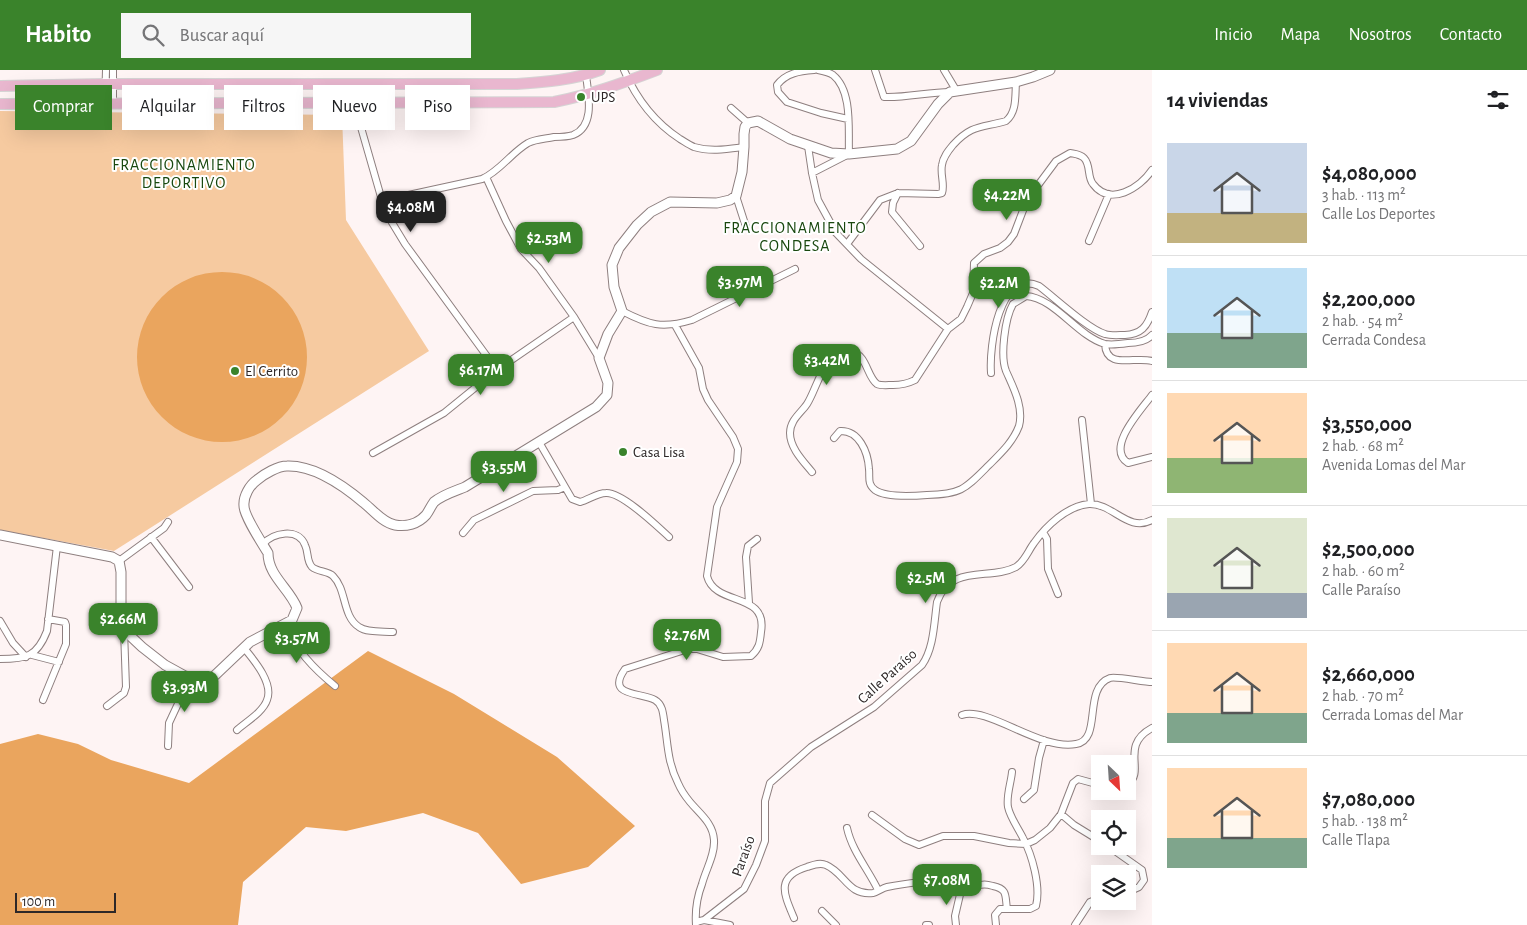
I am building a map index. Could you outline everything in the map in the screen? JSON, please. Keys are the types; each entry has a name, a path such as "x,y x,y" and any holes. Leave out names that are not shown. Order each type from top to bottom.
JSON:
{"main road":[{"path":"109,85 517,84 554,82 600,70"},
{"path":"395,103 554,102 589,95 657,70"},
{"path":"0,535 106,555 119,561 121,572 121,613 124,630 165,665 190,678 198,680 211,679 250,642 292,620 297,608 276,577 263,544 245,513 243,505 250,485 262,475 285,465 305,467 328,478 394,525 405,526 415,524 426,515 434,502 449,493 465,487 596,407 607,395 608,383 599,358 608,334 622,311 614,287 612,265 619,248 650,212 670,202 717,203 730,200 736,196 742,172 745,127 748,123 758,121 790,139 831,153 849,154 897,149 911,141 938,104 953,91 1016,82 1033,78 1050,70"},
{"path":"0,86 15,86"},
{"path":"112,104 313,102"},
{"path":"0,104 15,104"}],"street":[{"path":"106,70 109,85"},
{"path":"109,85 114,70"},
{"path":"624,70 641,102 653,117 671,133 691,146 720,150 744,147"},
{"path":"814,70 798,72 783,78 777,84 778,92 787,102 848,119"},
{"path":"812,173 849,154 848,109 844,90 840,82 831,74 818,70"},
{"path":"875,70 884,97 953,91 944,70"},
{"path":"381,201 486,177 530,142 579,132 588,116 589,95 586,75"},
{"path":"847,244 880,200 895,194 942,193 940,173 942,162 948,150 960,136 968,131 977,127 1006,121 1011,117 1014,111 1016,82"},
{"path":"731,108 748,123"},
{"path":"361,130 381,201 389,217 406,244 497,370"},
{"path":"808,146 818,200 836,233 861,259 948,329"},
{"path":"812,472 793,446 790,432 793,422 808,402 822,370 828,362 845,352 857,354 877,383 907,384 915,380 948,329 961,320 973,293 974,263 984,254 1000,248 1008,242 1014,234 1027,200 1056,161 1070,153 1080,155 1087,163 1090,179 1094,185 1109,194 1118,194 1138,187 1152,170"},
{"path":"486,177 521,249 539,268 574,316 599,358"},
{"path":"895,194 892,212 920,246"},
{"path":"1089,240 1109,194"},
{"path":"736,196 746,227"},
{"path":"622,311 639,320 660,326 675,325 692,320 795,269"},
{"path":"991,373 990,358 994,332 1001,308 1010,292 1017,285 1025,282 1039,286 1095,330 1107,335 1132,334 1143,330 1149,322 1152,312"},
{"path":"834,438 840,431 847,431 859,438 868,464 870,484 875,490 904,497 938,496 959,492 974,481 1010,444 1019,425 1019,408 1004,359 1006,323 1013,304 1026,296 1040,300 1105,344 1138,343 1149,339 1152,335"},
{"path":"373,453 444,413 497,370 574,316"},
{"path":"675,325 699,368 703,389 708,400 733,437 738,450 737,462 717,507 707,576 709,582 722,594 749,603 759,614 762,628 758,649 751,656 723,657 697,649 681,651 624,669 619,677 618,683 622,689 654,699 660,704 663,712 667,753 673,772 686,797 705,817 712,828 714,839 713,852 701,884 696,909 696,924"},
{"path":"1105,344 1105,351 1110,358 1116,360 1144,359 1152,361"},
{"path":"1152,395 1126,431 1120,453 1128,463 1152,457"},
{"path":"1082,420 1091,504 1101,506 1139,525 1152,520"},
{"path":"539,442 572,499 580,502 605,493 612,494 632,504 669,537"},
{"path":"463,533 474,520 524,495 533,491 558,490 565,487"},
{"name":"Calle Paraíso","path":"764,801 770,784 811,747 874,707 922,665 930,649 939,595 948,585 962,577 1004,572 1017,566 1043,532 1070,510 1091,504"},
{"path":"119,561 164,528 168,522"},
{"path":"1043,532 1048,538 1048,569 1058,594"},
{"path":"263,544 268,538 280,534 297,536 305,545 307,558 313,567 332,575 335,579 346,602 348,613 354,622 360,628 393,632"},
{"path":"151,537 189,587"},
{"path":"749,603 746,557 748,546 757,539"},
{"path":"29,656 42,643 47,631 57,546"},
{"path":"43,700 66,644 66,625 62,621 48,619"},
{"path":"0,621 13,643 29,656"},
{"path":"286,624 293,642 316,670 335,686"},
{"path":"107,706 124,693 126,687 124,630"},
{"path":"237,730 263,707 268,699 265,681 259,666 244,648"},
{"path":"0,659 29,656 59,662"},
{"path":"962,715 967,713 985,716 1020,732 1044,740 1074,745 1083,742 1089,735 1096,694 1103,683 1111,677 1152,682"},
{"path":"168,746 169,723 190,678"},
{"path":"1133,755 1133,750 1142,734 1152,728"},
{"path":"1024,799 1034,790 1044,740"},
{"path":"996,925 994,919 997,911 1000,909 1030,909 1036,906 1037,900 1035,871 1026,844 1009,811 1008,804 1012,772"},
{"path":"872,815 905,839 919,845 943,836 974,836 1026,844 1036,840 1050,828 1061,814 1073,783 1078,779 1091,783"},
{"name":"Paraíso","path":"696,924 744,889 756,865 764,841 764,801"},
{"path":"1061,814 1091,835"},
{"path":"847,828 850,841 878,890"},
{"path":"1121,855 1135,865"},
{"path":"794,918 784,894 787,880 797,870 814,864 825,864 857,892 873,892 886,887 927,881 954,881 962,886 955,916 956,925"},
{"path":"1136,866 1142,870 1144,880 1136,888"},
{"path":"976,886 987,884 1002,888 1007,909"},
{"path":"1076,925 1091,902"},
{"path":"822,911 836,925"},
{"path":"704,920 730,925"}],"shaded area":[{"path":"0,111 15,111 15,130 112,130 112,112 122,112 122,130 214,130 214,114 224,114 224,130 303,130 303,115 313,115 313,130 343,130 346,220 429,351 114,551 0,530"},
{"path":"214,272 230,272 262,282 276,291 288,303 297,317 303,332 307,357 303,382 297,397 288,411 276,423 262,432 247,438 230,442 214,442 182,432 168,423 156,411 147,397 141,382 137,365 137,349 147,317 156,303 168,291 182,282 197,276"},
{"path":"368,651 454,694 557,757 635,826 588,867 521,884 478,833 423,813 346,831 306,827 243,882 238,925 0,925 0,744 38,734 78,744 111,760 189,783"}],"place":[{"name":"UPS","path":"581,97"},
{"name":"El Cerrito","path":"235,371"},
{"name":"Casa Lisa","path":"623,452"}],"district":[{"name":"FRACCIONAMIENTO DEPORTIVO","path":"184,173"},
{"name":"FRACCIONAMIENTO CONDESA","path":"795,236"}]}
